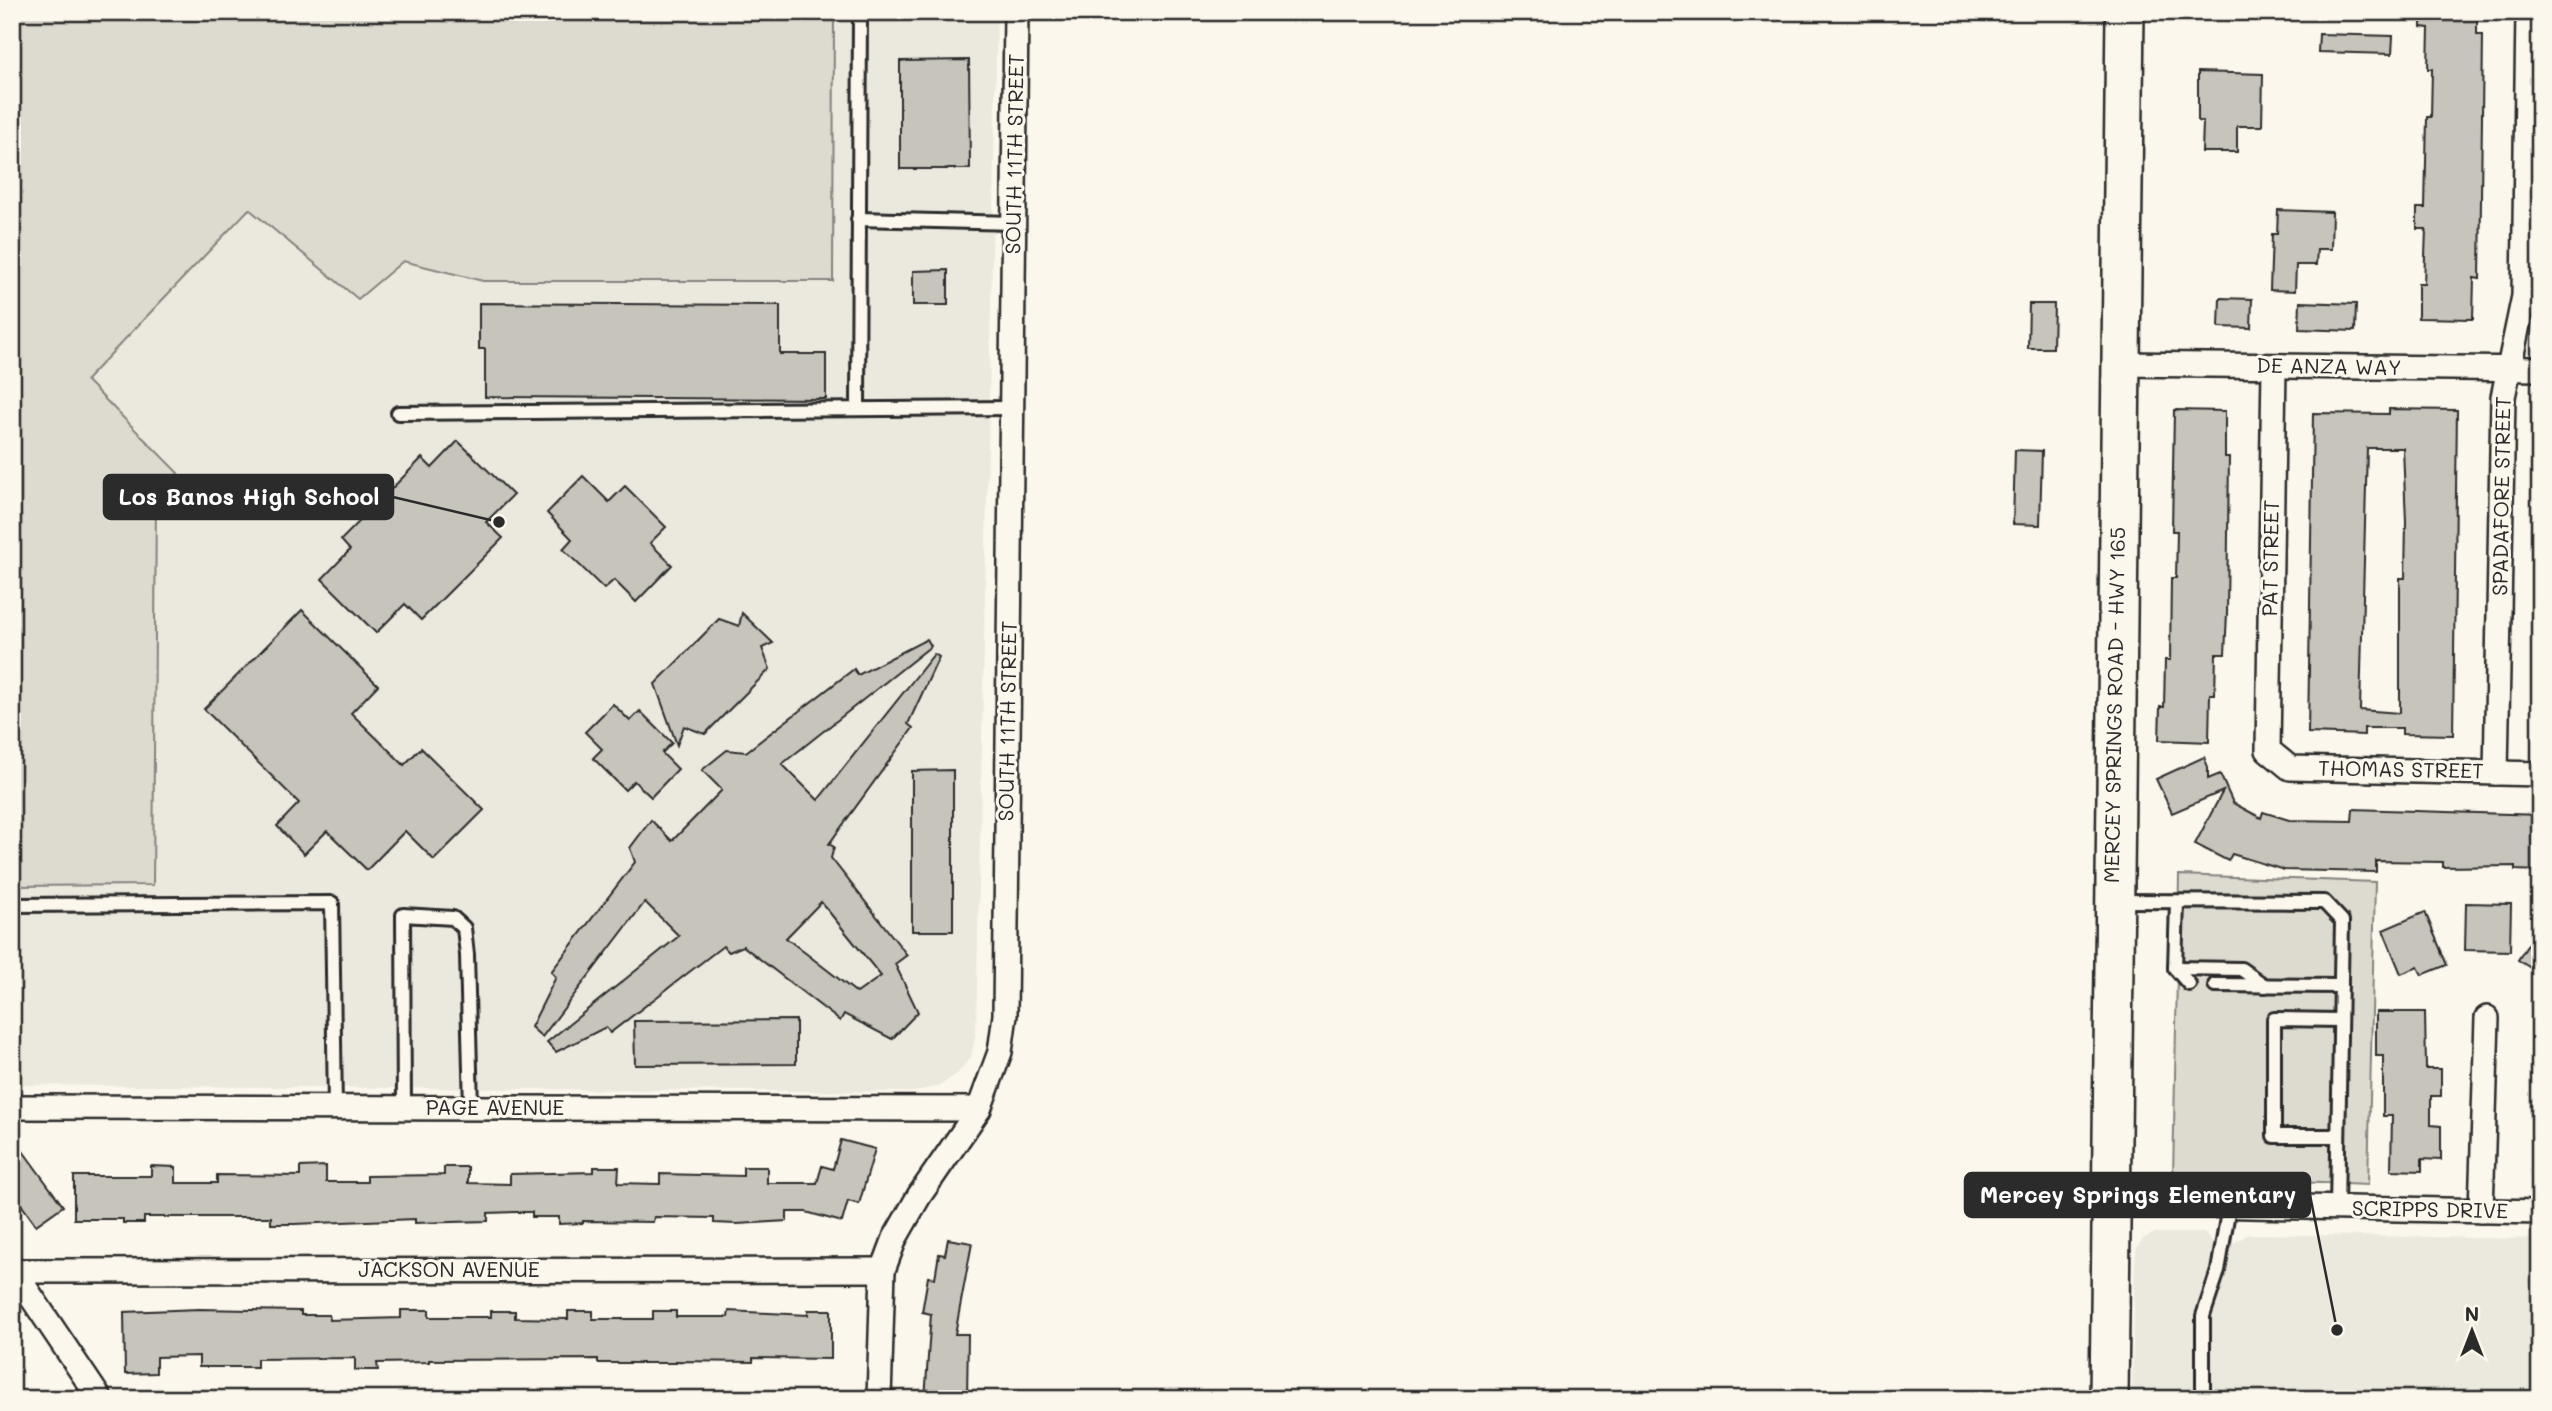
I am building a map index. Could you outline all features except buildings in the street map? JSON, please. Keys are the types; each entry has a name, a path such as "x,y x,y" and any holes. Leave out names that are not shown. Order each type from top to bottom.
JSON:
{"main road":[{"name":"MERCEY SPRINGS ROAD - HWY 165","path":"2109,1399 2125,12"}],"street":[{"name":"SOUTH 11TH STREET","path":"879,1399 884,1270 895,1238 919,1196 978,1109 1000,1052 1005,1015 1016,12"},
{"name":"SPADAFORE STREET","path":"2497,773 2502,397 2524,296 2534,146 2528,12"},
{"name":"DE ANZA WAY","path":"2119,364 2540,369"},
{"name":"PAT STREET","path":"2268,750 2274,367"},
{"name":"THOMAS STREET","path":"2268,750 2290,768 2540,774"},
{"path":"2481,1211 2487,1018"},
{"name":"PAGE AVENUE","path":"12,1107 978,1109"},
{"name":"SCRIPPS DRIVE","path":"2110,1203 2540,1212"},
{"path":"13,1269 100,1399"},
{"name":"JACKSON AVENUE","path":"13,1269 884,1270"}],"lane":[{"path":"858,408 860,12"},
{"path":"858,219 1014,223"},
{"path":"398,413 1012,408"},
{"path":"2113,901 2324,902 2342,921 2337,1209"},
{"path":"2177,902 2175,968 2189,984"},
{"path":"12,905 332,903 335,1108"},
{"path":"404,1108 403,915 453,918 464,928 471,1108"},
{"path":"2175,968 2241,970 2265,987"},
{"path":"2215,985 2341,986"},
{"path":"2338,1136 2274,1136 2274,1019 2340,1020"},
{"path":"2203,1399 2203,1316 2218,1271 2229,1206"}],"shaded area":[{"path":"12,12 997,12 976,1032 971,1057 958,1073 941,1085 914,1092 12,1085"},
{"path":"12,12 834,12 833,281 483,281 403,261 358,299 249,209 86,380 178,473 156,503 153,885 12,886"},
{"path":"2179,875 2375,882 2368,1185 2173,1177"},
{"path":"2155,1233 2204,1233 2212,1241 2235,1242 2249,1234 2540,1239 2540,1399 2132,1399 2135,1261 2137,1247 2144,1238"}],"place":[{"name":"Los Banos High School","path":"499,522"},
{"name":"Mercey Springs Elementary","path":"2337,1330"}]}
